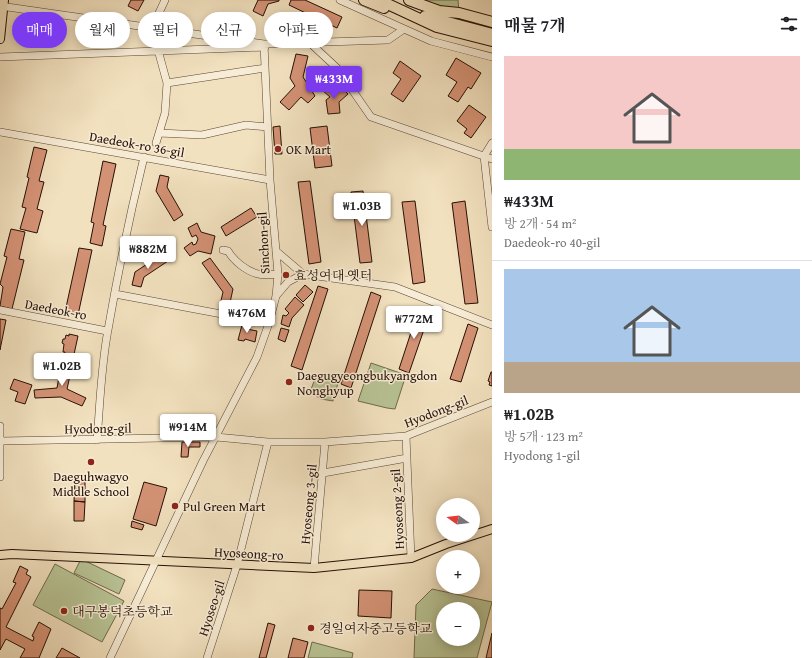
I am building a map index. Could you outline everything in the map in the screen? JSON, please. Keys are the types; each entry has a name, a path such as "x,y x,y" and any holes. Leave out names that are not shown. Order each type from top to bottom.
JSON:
{"highway":[{"path":"409,0 471,23 492,28"},
{"path":"370,1 492,34"},
{"path":"370,1 437,27 492,41"},
{"path":"400,9 437,27"},
{"path":"439,11 459,13 492,22"}],"main road":[{"path":"0,39 3,4"},
{"name":"Hyoseong-ro","path":"0,555 12,554 157,560 314,568 411,558 446,544 492,529"}],"street":[{"path":"159,12 165,0"},
{"path":"340,0 431,41 492,57"},
{"path":"3,4 138,26"},
{"path":"333,41 388,40 404,29"},
{"path":"193,34 264,45"},
{"path":"0,57 264,45"},
{"path":"156,144 165,113 167,83 157,48"},
{"name":"Sinchon-gil","path":"110,658 216,437 257,357 269,323 276,296 278,274 270,180 264,48"},
{"path":"315,48 337,68 371,117 492,159"},
{"path":"167,83 266,68"},
{"path":"159,133 202,134 246,125 268,127"},
{"name":"Daedeok-ro 36-gil","path":"0,132 270,180"},
{"path":"492,143 484,156 492,228"},
{"path":"97,440 102,378 108,331 128,222 144,157"},
{"path":"223,250 228,251 232,258 245,268 259,275 278,274"},
{"path":"276,251 303,274 395,287 492,325"},
{"path":"278,274 284,264 291,264"},
{"path":"278,274 283,281 288,282"},
{"path":"276,296 288,282 303,274"},
{"path":"115,294 269,323"},
{"name":"Daedeok-ro","path":"0,310 108,331"},
{"name":"Hyodong-gil","path":"1,441 216,437 268,442 325,442 406,436 492,402"},
{"path":"0,426 0,476"},
{"name":"Hyoseong 2-gil","path":"406,436 411,558"},
{"path":"237,565 268,442"},
{"name":"Hyoseong 3-gil","path":"314,568 325,442"},
{"name":"Hyoseong 2-gil","path":"323,473 407,458"},
{"name":"Hyoseo-gil","path":"207,658 237,565"}],"green space":[{"path":"416,0 458,0 459,13"},
{"path":"371,363 406,375 395,409 358,401"},
{"path":"316,376 338,383 333,401 321,399 310,392"},
{"path":"81,559 125,580 119,594 74,573"},
{"path":"55,564 124,601 102,642 33,605"},
{"path":"432,589 436,590 436,594 455,594 492,602 477,658 414,658 416,605"},
{"path":"312,642 353,653 352,658 308,658"}],"building":[{"path":"131,0 144,0 138,11 128,6"},
{"path":"258,0 279,0 268,4 263,16 253,11"},
{"path":"291,0 305,0 331,12 304,12 289,5"},
{"path":"333,13 342,17 337,28 333,26"},
{"path":"296,54 308,56 303,77 315,96 308,103 301,97 289,110 280,102 295,86 290,78"},
{"path":"456,58 481,73 471,89 468,87 458,102 448,96 457,82 446,75"},
{"path":"400,61 421,76 403,102 391,94 401,79 393,73"},
{"path":"328,85 336,93 342,88 348,94 339,102 340,113 328,114 326,100 330,97 322,90"},
{"path":"469,105 486,117 471,138 464,133 467,129 457,121"},
{"path":"280,126 282,154 275,154 273,127"},
{"path":"327,126 332,166 315,168 310,128"},
{"path":"34,147 47,150 39,181 44,182 37,209 43,211 37,233 20,229 26,208 22,207"},
{"path":"103,161 116,164 103,225 106,226 102,246 90,243 94,223 91,222"},
{"path":"160,175 169,177 167,187 183,215 174,221 156,191"},
{"path":"310,181 321,262 309,264 298,182"},
{"path":"363,191 372,262 360,263 351,192"},
{"path":"415,201 425,282 413,284 402,202"},
{"path":"465,201 478,303 465,304 452,203"},
{"path":"251,208 257,217 226,236 221,227"},
{"path":"197,223 201,232 215,236 211,254 198,251 190,256 184,248 192,242 193,245 196,244 198,239 196,235 192,237 188,228"},
{"path":"11,229 25,232 19,259 24,260 12,309 0,306 3,287 0,284 7,257 4,256"},
{"path":"79,248 92,250 78,315 65,312"},
{"path":"164,253 168,261 144,277 141,287 132,285 135,272"},
{"path":"210,258 233,289 229,307 220,305 223,292 202,263"},
{"path":"305,285 313,292 303,302 296,295"},
{"path":"318,286 328,289 302,370 291,366"},
{"path":"371,292 381,296 351,388 341,384"},
{"path":"295,297 304,305 292,318 289,327 281,324 283,315 286,316 289,313 285,309"},
{"path":"419,308 430,312 409,373 399,369"},
{"path":"0,319 6,320 0,350"},
{"path":"468,324 478,328 461,382 450,379"},
{"path":"242,325 248,326 247,329 257,331 255,342 245,339 244,341 238,340"},
{"path":"281,328 289,330 285,342 278,339"},
{"path":"69,334 78,336 73,359 64,357 65,352 63,352 63,339 65,339 66,335 69,336"},
{"path":"62,360 73,362 67,389 86,398 82,406 61,397 35,398 34,390 57,388"},
{"path":"491,372 492,386 489,385 490,382 488,381"},
{"path":"14,379 32,385 25,404 15,401 18,392 10,389"},
{"path":"182,442 200,442 200,447 189,447 188,457 181,457"},
{"path":"75,475 85,476 85,502 74,501"},
{"path":"144,482 167,488 156,526 133,519"},
{"path":"74,501 85,502 84,521 74,521"},
{"path":"132,521 144,525 142,530 131,527"},
{"path":"20,566 28,570 26,574 31,577 6,627 33,641 34,637 32,636 39,622 51,629 39,658 20,658 25,649 6,639 0,650 0,608 2,609 16,583 13,582"},
{"path":"359,590 392,591 391,618 358,616"},
{"path":"268,623 275,625 266,658 259,658"},
{"path":"492,633 492,658 486,658"},
{"path":"293,638 308,642 304,658 288,658"},
{"path":"62,648 80,658 56,658"}],"place":[{"name":"OK Mart","path":"278,149"},
{"name":"효성여대 옛터","path":"286,275"},
{"name":"Daegugyeongbukyangdon Nonghyup","path":"289,382"},
{"name":"Daeguhwagyo Middle School","path":"91,462"},
{"name":"Pul Green Mart","path":"175,506"},
{"name":"대구봉덕초등학교","path":"64,611"},
{"name":"경일여자중고등학교","path":"311,628"}]}
